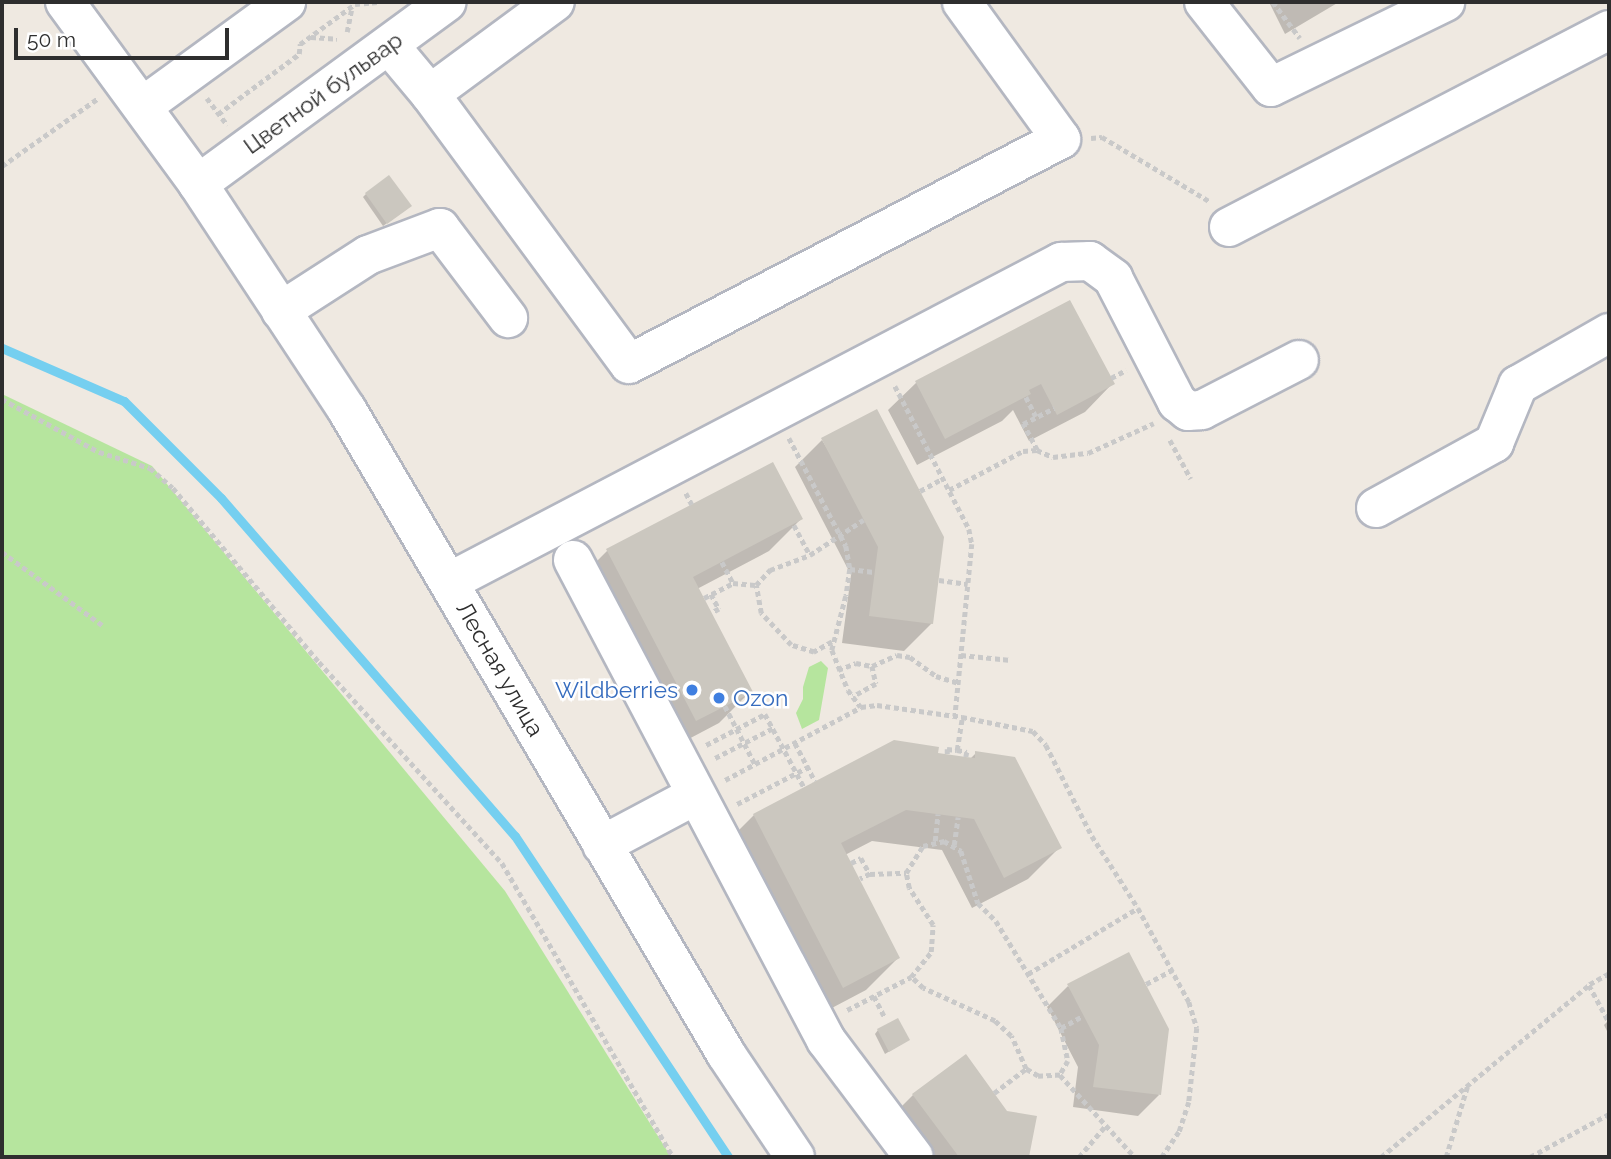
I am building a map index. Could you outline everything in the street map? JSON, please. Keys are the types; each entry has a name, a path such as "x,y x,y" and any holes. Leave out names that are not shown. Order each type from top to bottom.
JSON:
{"street":[{"name":"Лесная улица","path":"65,2 198,184 281,311 449,582 726,1054 795,1157"},
{"path":"133,92 286,2"},
{"name":"Цветной бульвар","path":"198,184 447,2"},
{"path":"430,94 555,2"},
{"path":"389,45 430,94 629,364 1061,139 962,2"},
{"path":"1204,2 1271,87 1284,85 1445,2"},
{"path":"1233,225 1609,30"},
{"path":"281,311 368,255 440,229 508,318"},
{"path":"449,582 1061,262 1090,261 1112,278 1177,402 1188,411 1202,410 1299,360"},
{"path":"1377,508 1494,443 1518,385 1609,333"},
{"path":"573,560 703,778 818,1025 914,1157"},
{"path":"602,845 703,778"}],"path":[{"path":"218,114 299,54 300,44 352,7 378,2"},
{"path":"310,37 334,40 341,36 348,30 352,7"},
{"path":"2,166 133,92"},
{"path":"204,94 232,132"},
{"path":"1061,139 1102,138 1233,225"},
{"path":"892,380 949,490 972,544 961,655 957,750"},
{"path":"1026,397 1036,417"},
{"path":"2,399 99,452 150,468 173,488 319,662 502,863 673,1157"},
{"path":"1037,450 1023,424 1054,408"},
{"path":"949,490 1023,451 1037,450 1053,457 1088,453 1160,420"},
{"path":"776,440 799,428"},
{"path":"1166,432 1191,480"},
{"path":"787,434 839,533 850,569 832,642 838,670 861,707"},
{"path":"920,491 943,478"},
{"path":"672,495 695,483"},
{"path":"756,585 770,570 810,555 839,533 863,520"},
{"path":"793,525 810,555"},
{"path":"2,552 102,625"},
{"path":"722,562 733,583"},
{"path":"850,569 874,572"},
{"path":"939,580 968,584"},
{"path":"704,598 733,583 756,585"},
{"path":"756,585 761,613 791,645 814,652 832,642"},
{"path":"711,594 719,609 712,613"},
{"path":"838,670 856,663 872,666 897,655 910,657 936,676 959,683"},
{"path":"961,655 1012,660"},
{"path":"853,697 876,684 872,666"},
{"path":"703,778 755,764 861,707 877,705 958,716 1033,731 1138,908 1172,970 1197,1028 1189,1102 1179,1132 1162,1157"},
{"path":"725,706 755,764"},
{"path":"702,747 765,714 804,787"},
{"path":"703,778 744,743 773,728"},
{"path":"794,743 815,782"},
{"path":"947,754 947,749 957,750 967,752 966,757"},
{"path":"734,806 808,768"},
{"path":"935,841 938,814"},
{"path":"954,845 958,817"},
{"path":"818,1025 911,977 935,938 933,925 909,888 906,873 923,846 935,841 954,845 968,863 970,887 978,902 996,921 1061,1028 1068,1061 1060,1075"},
{"path":"851,863 861,858 870,874"},
{"path":"860,879 870,874 906,873"},
{"path":"1028,974 1138,908"},
{"path":"1146,984 1172,970"},
{"path":"1381,1157 1589,985 1609,974"},
{"path":"911,977 923,988 995,1021 1011,1036 1026,1069 1038,1076 1060,1075 1135,1157"},
{"path":"1589,985 1609,1022"},
{"path":"874,996 885,1018"},
{"path":"1061,1028 1083,1016"},
{"path":"994,1093 1026,1069"},
{"path":"1446,1157 1469,1083"},
{"path":"1530,1157 1609,1114"},
{"path":"1079,1157 1106,1125"}],"green space":[{"path":"2,394 152,466 505,891 671,1157 2,1157"},
{"path":"821,661 828,668 819,720 802,729 796,713 803,699 803,687 809,667"}],"building":[{"path":"389,175 412,206 387,224 365,193"},
{"path":"1070,300 1115,384 1057,415 1041,384 1029,390 1031,394 945,439 915,381"},
{"path":"877,409 944,537 933,624 869,616 878,547 821,438"},
{"path":"773,462 803,519 693,577 753,692 696,721 606,549"},
{"path":"894,740 939,747 938,753 966,757 975,758 975,751 1015,757 1062,848 1004,878 974,819 906,810 841,843 900,958 843,988 753,814"},
{"path":"1129,952 1169,1029 1161,1095 1093,1087 1099,1045 1067,984"},
{"path":"898,1018 910,1040 889,1052 877,1029"},
{"path":"966,1054 1007,1111 1037,1116 1029,1157 959,1157 912,1094"}],"waterway":[{"path":"2,348 124,401 221,498 515,836 728,1157"}],"place":[{"name":"Wildberries","path":"692,690"},
{"name":"Ozon","path":"719,698"}]}
